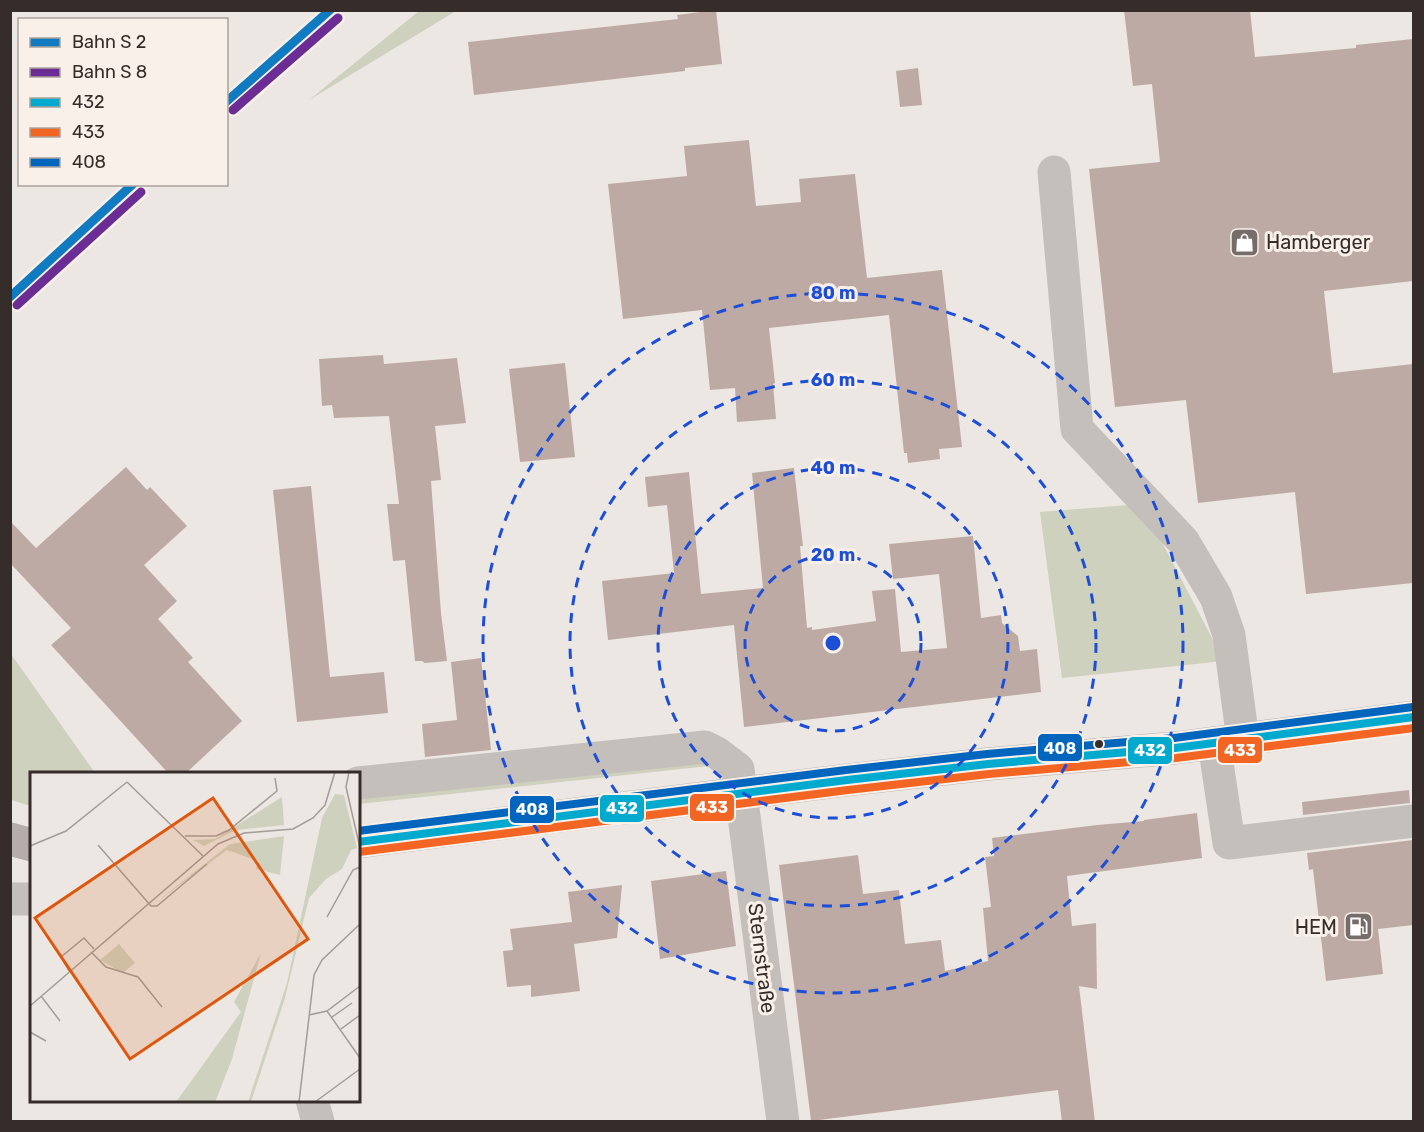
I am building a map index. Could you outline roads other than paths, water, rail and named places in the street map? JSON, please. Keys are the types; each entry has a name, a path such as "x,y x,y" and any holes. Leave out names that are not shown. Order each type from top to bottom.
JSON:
{"main road":[{"path":"360,842 847,780 988,764 1175,748 1413,717"},
{"path":"10,839 30,844"}],"street":[{"path":"1054,172 1077,429 1183,541 1216,597 1228,635 1229,843 1413,821"},
{"name":"Sternstraße","path":"360,783 705,747 738,769 783,1122"},
{"path":"10,899 30,899"},
{"path":"312,1102 318,1122"}],"place":[{"name":"Hamberger","path":"1245,242"},
{"name":"HEM","path":"1358,927"}]}
